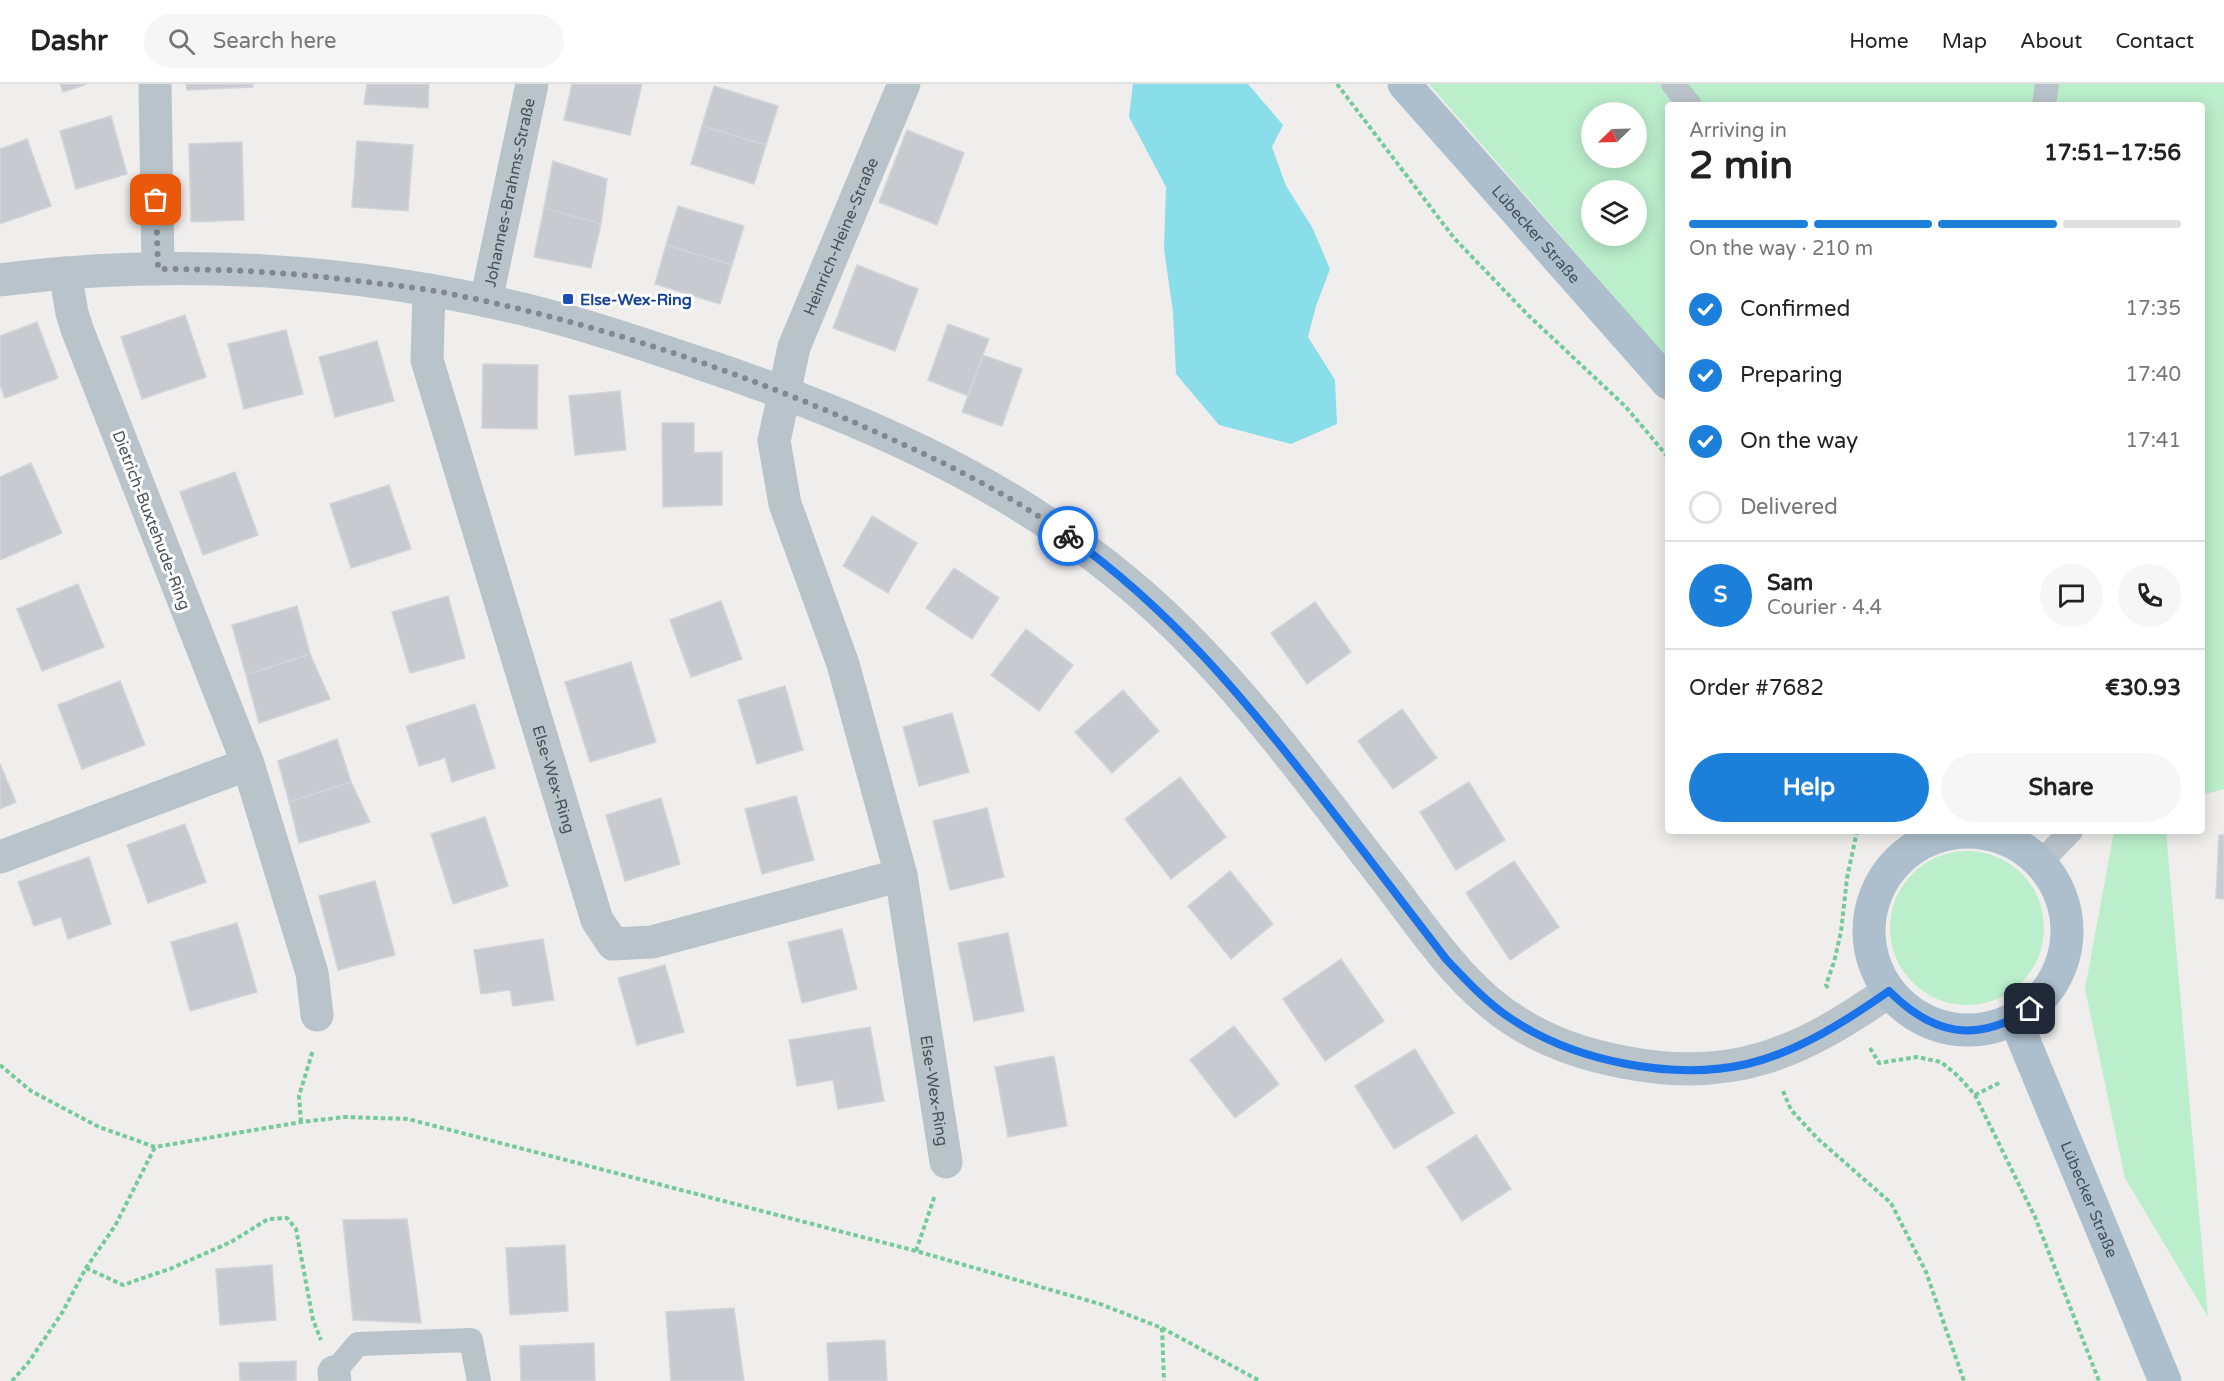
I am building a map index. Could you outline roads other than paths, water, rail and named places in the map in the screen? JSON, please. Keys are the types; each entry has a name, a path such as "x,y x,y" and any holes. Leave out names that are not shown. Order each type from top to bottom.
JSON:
{"main road":[{"name":"Lübecker Straße","path":"1404,84 1665,381"},
{"path":"1938,834 1912,848 1893,864 1882,879 1869,920 1869,947 1878,973 1889,991 1907,1010 1927,1022 1965,1031 1999,1026 2030,1009 2044,995 2058,973 2065,952 2068,931 2060,892 2040,863 2022,847 1998,836 1987,834"},
{"name":"Lübecker Straße","path":"2015,1019 2165,1381"}],"street":[{"path":"155,84 158,269"},
{"name":"Johannes-Brahms-Straße","path":"486,301 532,84"},
{"name":"Heinrich-Heine-Straße","path":"783,391 794,347 904,84"},
{"path":"0,280 65,273 158,269 264,270 429,290 486,301 591,327 783,391 912,447 999,491 1071,538 1144,596 1198,649 1265,726 1446,959 1489,1003 1526,1028 1569,1048 1642,1066 1712,1070 1748,1064 1768,1057 1815,1036 1889,991"},
{"name":"Dietrich-Buxtehude-Ring","path":"65,273 77,329 248,764 312,973 317,1015"},
{"name":"Else-Wex-Ring","path":"429,290 427,360 597,920 613,944 651,942 901,875"},
{"name":"Else-Wex-Ring","path":"783,391 774,441 785,504 843,664 901,875 946,1162"},
{"path":"0,857 248,764"}],"lane":[{"path":"1673,84 1688,102"},
{"path":"2045,102 2048,84"},
{"path":"2040,863 2068,834"},
{"path":"334,1377 358,1344 471,1340 479,1381"}],"water":[{"path":"1133,84 1248,84 1283,125 1272,147 1286,186 1312,227 1330,269 1316,306 1308,337 1335,380 1337,424 1291,444 1219,425 1176,374 1173,312 1164,249 1166,187 1129,117"}],"place":[{"name":"Else-Wex-Ring","path":"568,299"}]}
